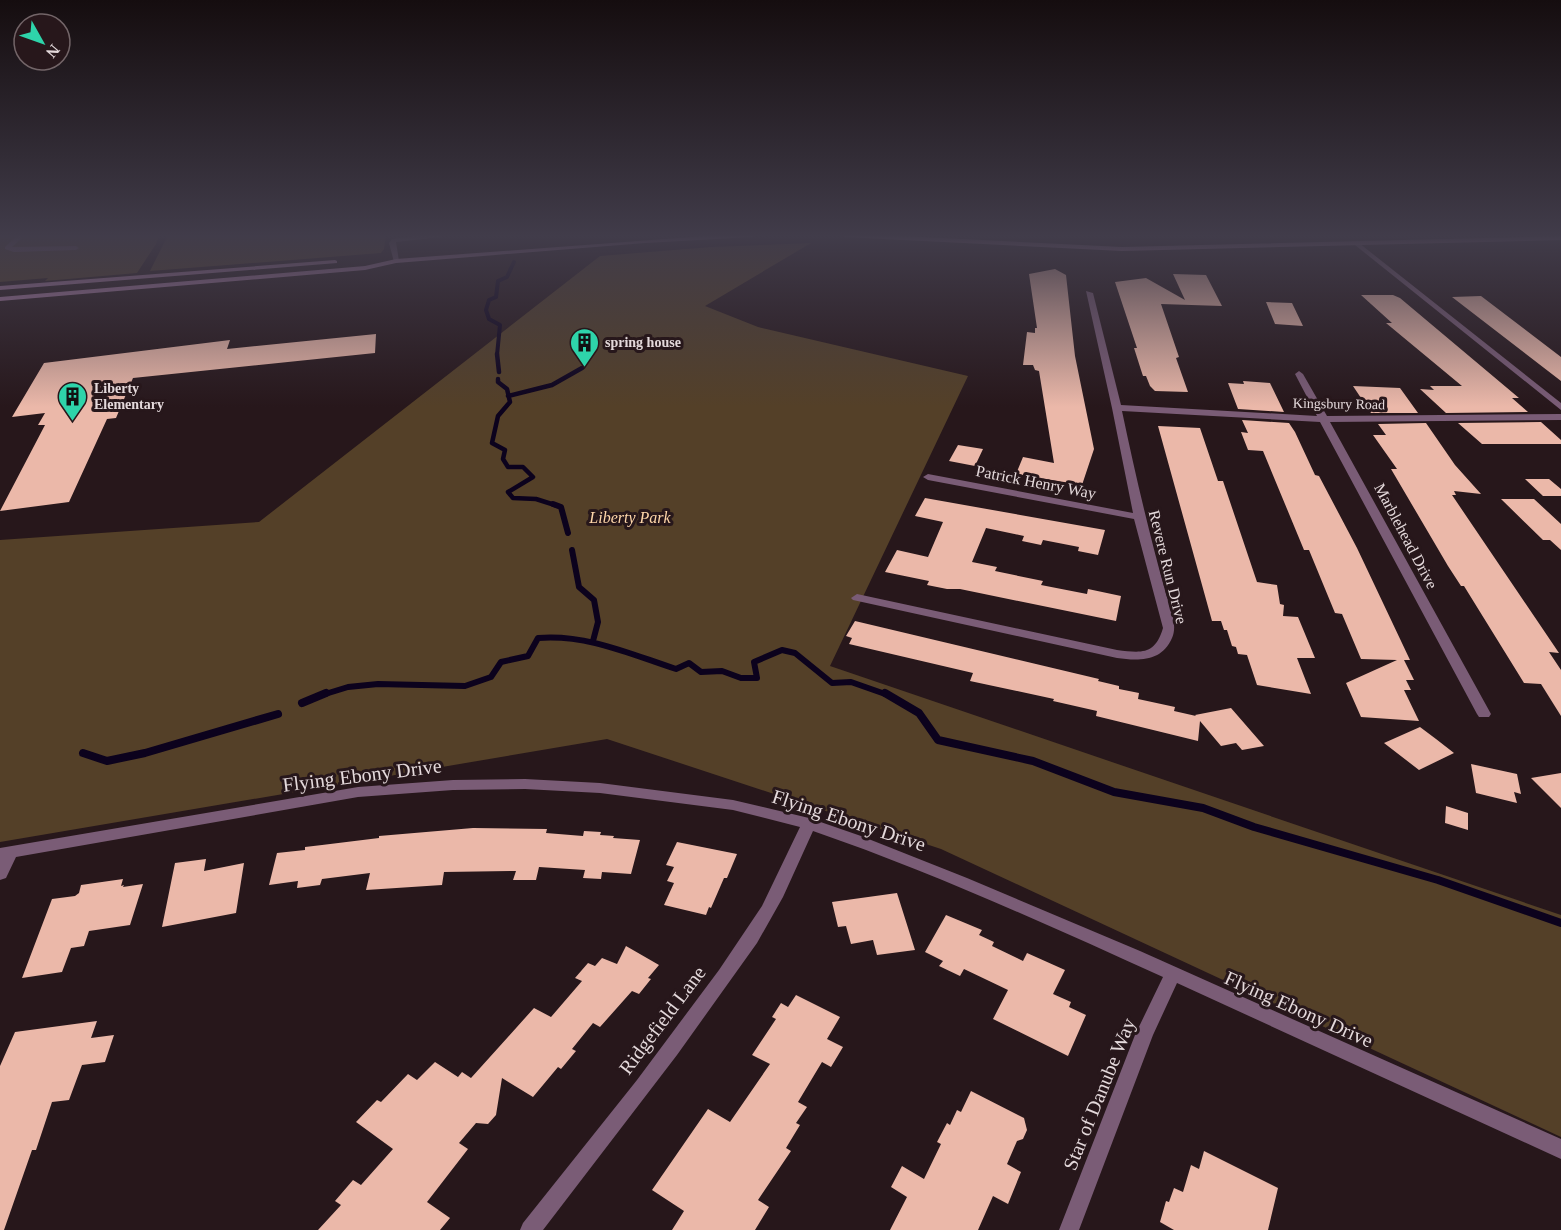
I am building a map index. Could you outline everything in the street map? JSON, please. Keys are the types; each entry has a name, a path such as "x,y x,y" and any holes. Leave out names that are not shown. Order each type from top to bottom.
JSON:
{"main road":[{"path":"0,299 78,292"}],"street":[{"name":"Revere Run Drive","path":"857,598 1117,654 1146,656 1158,651 1166,642 1169,628 1139,517 1117,408 1089,292"},
{"path":"1418,292 1561,407"},
{"name":"Marblehead Drive","path":"1299,374 1484,714"},
{"name":"Kingsbury Road","path":"1117,408 1324,419 1561,417"},
{"name":"Patrick Henry Way","path":"928,477 1139,517"},
{"name":"Flying Ebony Drive","path":"5,853 358,792 453,785 525,784 659,794 732,805 809,824 856,840 961,882 1561,1149"},
{"name":"Ridgefield Lane","path":"530,1230 751,938 766,913 809,824"},
{"path":"0,874 5,853"},
{"name":"Star of Danube Way","path":"1069,1230 1144,1035 1173,975"}],"green space":[{"name":"Liberty Park","path":"553,292 728,292 705,306 758,327 968,376 830,666 1561,915 1561,1137 941,849 607,739 0,842 0,540 259,522"}],"building":[{"path":"1032,292 1068,292 1075,356 1094,449 1082,485 1016,474 1023,457 1054,463 1039,371 1035,370 1033,365 1023,365 1027,332 1035,333 1035,328 1037,328"},
{"path":"1118,292 1172,292 1185,300 1181,292 1215,292 1222,306 1161,304 1188,392 1155,391 1146,376 1143,376 1134,348 1137,348"},
{"path":"1361,295 1393,295 1400,298 1519,398 1512,398 1528,412 1446,413 1420,389 1434,390 1430,386 1462,386 1386,323 1392,323"},
{"path":"1481,296 1561,357 1561,381 1452,297"},
{"path":"1266,302 1292,303 1303,326 1275,324"},
{"name":"Liberty Elementary","path":"376,334 375,353 133,378 116,418 107,419 69,502 0,511 45,425 38,425 45,413 12,417 44,363 230,340 227,349"},
{"path":"1243,381 1270,383 1284,412 1238,409 1228,383 1244,384"},
{"path":"1353,386 1400,388 1418,413 1371,413"},
{"path":"1242,420 1289,423 1295,432 1315,475 1319,476 1357,548 1410,660 1404,660 1414,680 1406,680 1411,690 1404,690 1419,721 1361,717 1346,683 1397,660 1361,659 1342,614 1335,613 1309,550 1304,550 1263,451 1248,450 1241,432 1248,433"},
{"path":"1541,422 1561,440 1561,444 1482,444 1458,423"},
{"path":"1426,423 1455,465 1481,494 1454,491 1456,495 1452,495 1559,653 1549,652 1561,670 1561,716 1541,684 1524,683 1464,586 1461,586 1448,566 1391,469 1397,469 1373,435 1386,435 1378,424"},
{"path":"1158,426 1200,428 1218,481 1223,481 1257,582 1277,585 1280,604 1284,605 1283,616 1298,617 1315,658 1297,658 1311,694 1257,685 1247,655 1238,654 1221,621 1212,621"},
{"path":"958,445 983,449 975,466 949,461"},
{"path":"1525,479 1549,479 1561,489 1561,496 1543,496"},
{"path":"925,498 1105,530 1098,555 1078,551 1079,547 1043,540 1041,545 1022,541 1024,536 986,528 972,562 997,567 995,571 1043,581 1041,585 1087,594 1088,589 1121,596 1116,621 960,589 927,585 929,581 885,572 897,550 928,557 943,522 915,516"},
{"path":"1501,499 1534,499 1561,524 1561,550 1550,540 1543,540"},
{"path":"855,621 1099,679 1098,681 1119,686 1119,689 1139,693 1138,699 1175,707 1174,711 1196,716 1231,708 1264,746 1242,750 1236,743 1221,746 1200,721 1198,741 1096,716 1097,711 1053,701 1054,699 970,681 973,673 849,644 852,638 846,636"},
{"path":"1420,727 1454,753 1419,770 1384,743"},
{"path":"1471,764 1517,774 1521,794 1514,792 1517,803 1476,793"},
{"path":"1561,773 1561,808 1531,778"},
{"path":"1446,806 1468,813 1468,830 1445,823"},
{"path":"473,828 547,829 546,833 583,836 584,831 601,832 600,835 614,836 613,838 640,840 631,874 602,872 601,879 583,878 585,870 539,867 536,880 513,880 516,871 444,872 442,885 366,890 370,873 322,879 320,885 297,888 298,881 269,885 277,853 305,850 305,847 379,838 379,836"},
{"path":"677,842 737,854 727,878 724,878 706,915 664,905 674,883 667,881 674,867 666,865"},
{"path":"206,859 204,871 244,863 236,913 162,927 175,863"},
{"path":"123,879 121,886 124,885 123,887 143,884 130,925 89,931 84,946 71,948 62,972 22,978 52,899 75,896 79,893 81,885"},
{"path":"897,893 915,950 877,955 873,940 851,944 846,926 838,927 832,902"},
{"path":"946,915 982,930 979,935 994,942 992,946 1023,961 1027,953 1065,970 1053,994 1071,1002 1069,1007 1086,1015 1068,1056 993,1019 1008,990 964,969 960,976 939,966 943,961 925,952"},
{"path":"626,946 659,965 648,978 651,979 639,994 632,991 600,1027 593,1023 572,1049 576,1051 561,1069 558,1067 533,1097 502,1078 496,1115 488,1124 476,1123 459,1143 468,1149 427,1202 450,1218 440,1230 318,1230 341,1205 335,1201 353,1180 361,1185 393,1149 356,1122 377,1100 381,1102 408,1074 417,1080 435,1062 458,1077 462,1072 471,1078 534,1008 551,1017 582,981 575,978 588,963 595,966 602,958 617,964"},
{"path":"796,995 840,1017 827,1039 843,1047 831,1067 822,1062 798,1102 807,1107 796,1123 800,1125 786,1148 791,1151 758,1200 769,1207 755,1230 672,1230 684,1211 652,1190 708,1109 730,1122 770,1064 752,1055 776,1019 772,1017 781,1003 788,1007"},
{"path":"97,1021 91,1038 114,1035 105,1062 82,1065 69,1100 52,1102 36,1150 32,1150 4,1230 0,1230 0,1066 15,1032"},
{"path":"971,1091 1024,1118 1027,1130 1023,1139 1017,1141 1007,1164 1021,1172 1008,1204 993,1196 978,1230 890,1230 907,1197 891,1187 902,1166 924,1179 941,1144 937,1142 947,1123 950,1125 957,1110 961,1112"},
{"path":"1204,1151 1278,1188 1268,1230 1174,1230 1160,1222 1166,1201 1169,1202 1174,1188 1183,1192 1191,1165 1199,1169"}],"waterway":[{"path":"497,292 496,297 489,300 486,310 489,319 500,325 497,354"},
{"path":"497,354 499,372"},
{"path":"509,396 552,385 582,368"},
{"path":"498,379 498,382 507,389 509,396"},
{"path":"509,396 510,402 498,416 492,443 505,450 503,459 508,467 523,467 533,477 508,492 513,498 536,499 558,506"},
{"path":"553,504 561,507 568,533"},
{"path":"572,550 579,587 594,600 598,622 593,641"},
{"path":"322,695 348,687 378,684 465,686 491,677 501,662 528,656 538,638 591,642 676,669 689,663 701,672 722,671 741,678 757,678 754,662 782,650 795,653 832,683 851,682 888,695"},
{"path":"302,703 326,693"},
{"path":"885,693 919,713 938,740 1033,761 1114,792 1203,808 1254,827 1438,880 1561,923"},
{"path":"83,753 107,761 145,753 278,714"}],"place":[{"name":"spring house","path":"584,368"},
{"name":"Liberty Elementary","path":"73,422"}]}
